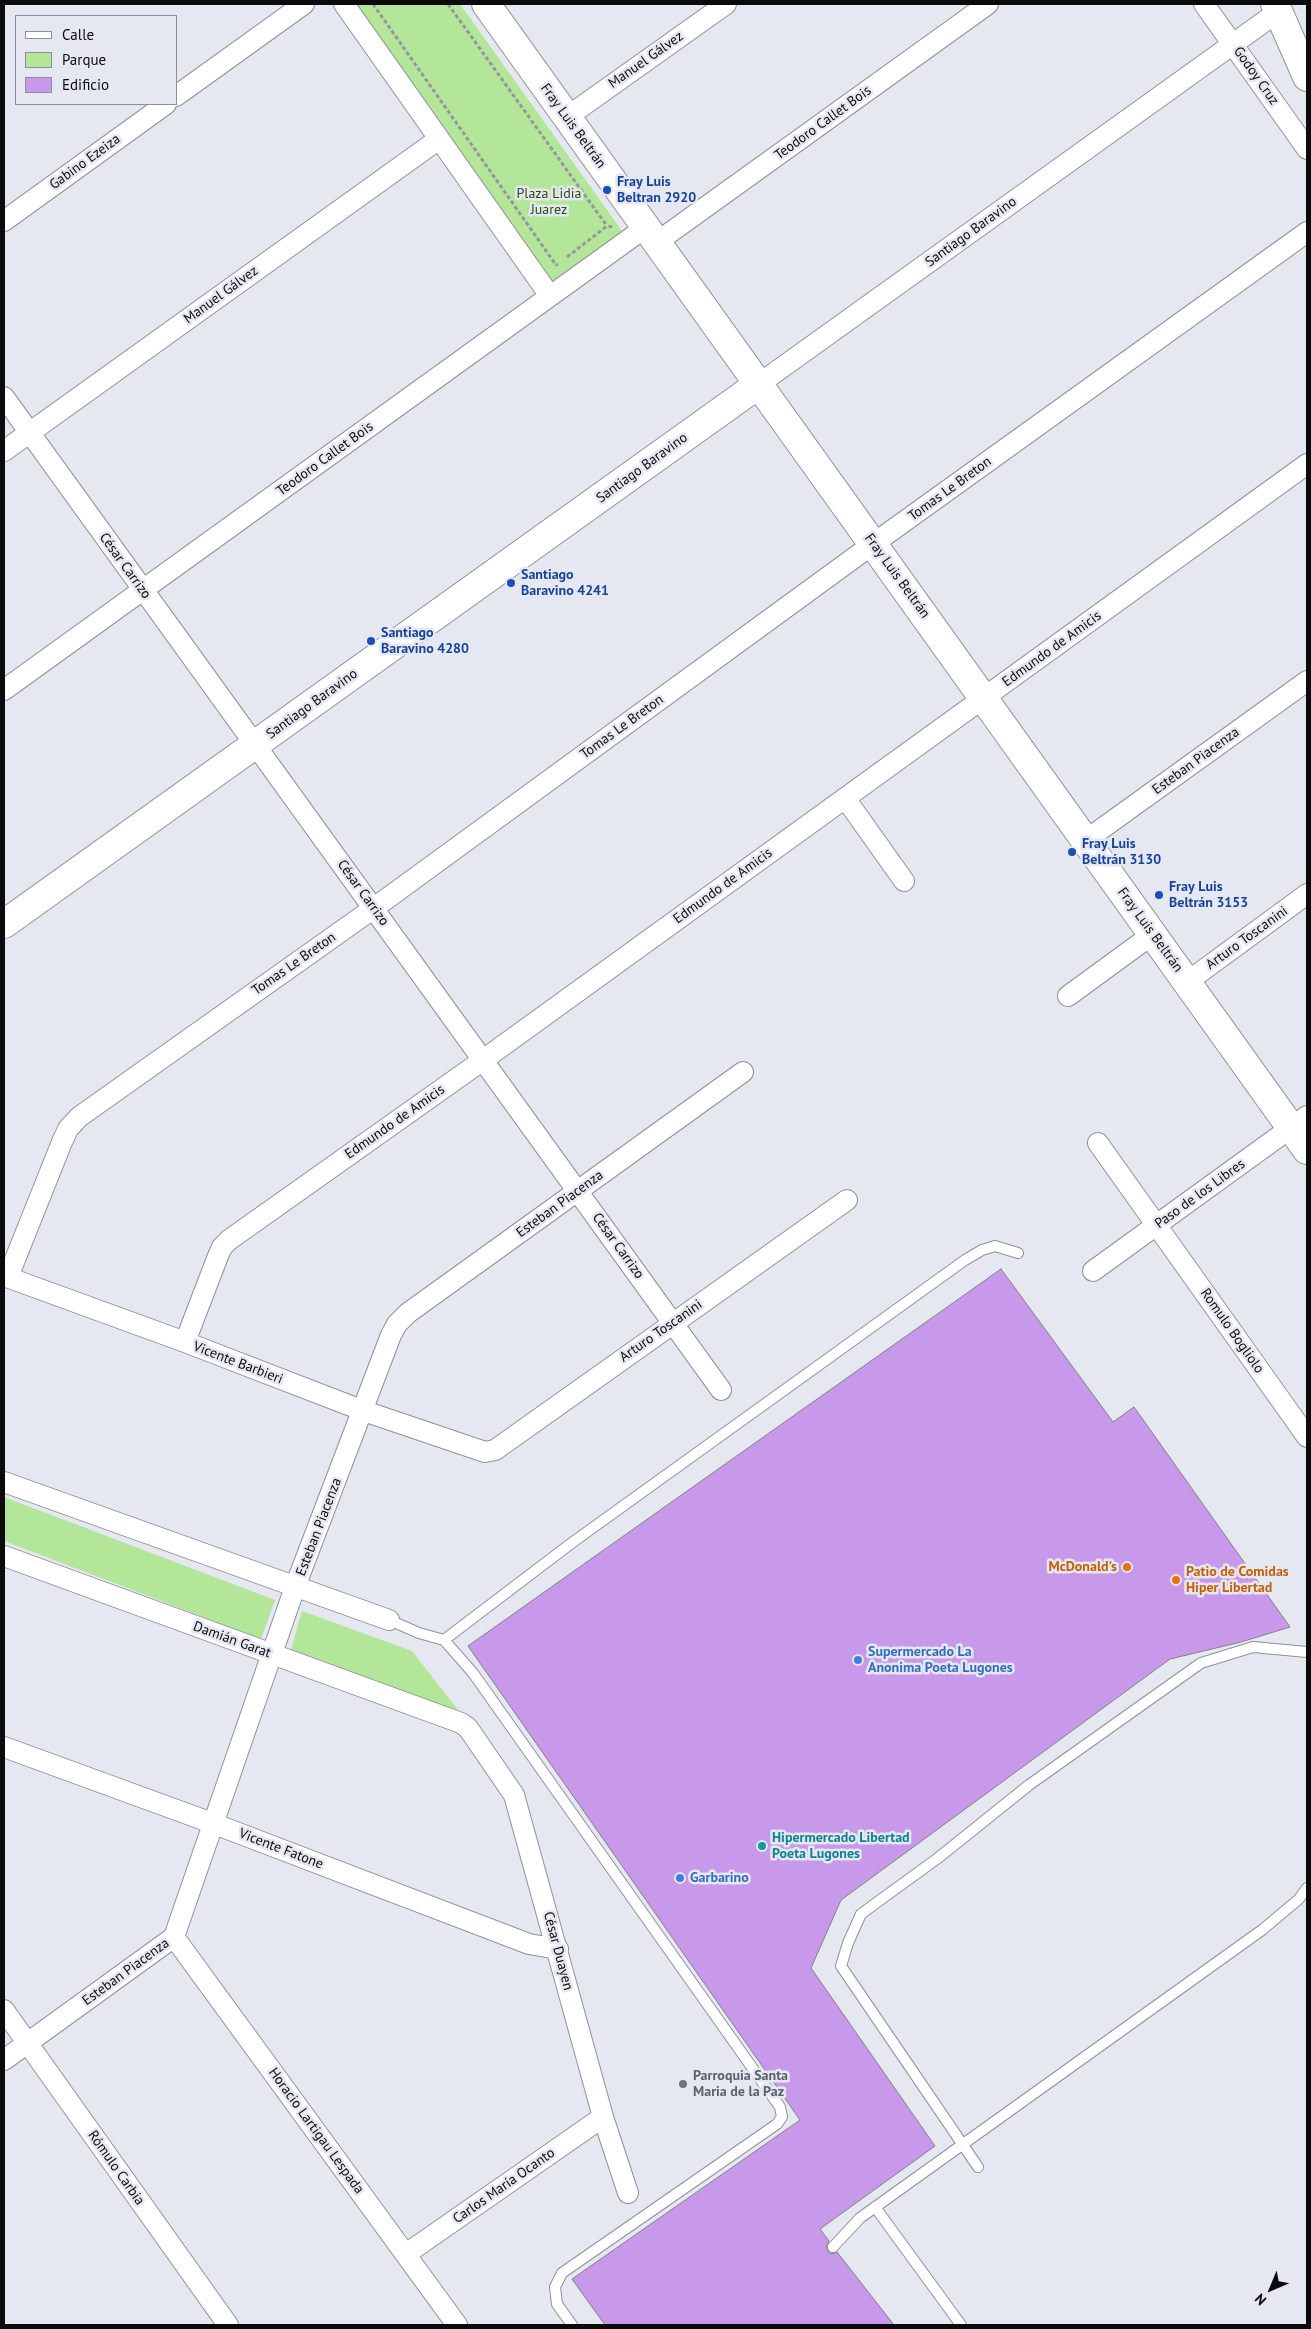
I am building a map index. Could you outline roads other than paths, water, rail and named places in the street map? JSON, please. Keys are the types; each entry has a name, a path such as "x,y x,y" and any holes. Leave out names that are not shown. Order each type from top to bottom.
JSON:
{"main road":[{"name":"Fray Luis Beltrán","path":"486,4 1187,982 1299,1122 1307,1150"},
{"path":"1277,7 1307,77"},
{"name":"Santiago Baravino","path":"4,924 759,384"}],"street":[{"path":"178,95 304,4"},
{"path":"344,4 550,296"},
{"name":"Manuel Gálvez","path":"567,116 726,4"},
{"name":"Teodoro Callet Bois","path":"4,690 550,296 651,234 988,4"},
{"name":"Godoy Cruz","path":"1204,4 1307,149"},
{"name":"Santiago Baravino","path":"759,384 1233,44 1277,7"},
{"name":"Gabino Ezeiza","path":"4,221 165,105"},
{"name":"Manuel Gálvez","path":"4,451 439,139"},
{"name":"Tomas Le Breton","path":"6,1277 62,1142 68,1129 79,1117 374,908 873,544 1307,232"},
{"name":"César Carrizo","path":"4,398 142,591 256,744 721,1390"},
{"name":"Edmundo de Amicis","path":"185,1342 222,1247 1307,464"},
{"name":"Esteban Piacenza","path":"1086,840 1307,681"},
{"path":"845,798 904,881"},
{"name":"Arturo Toscanini","path":"1187,982 1307,894"},
{"path":"1068,996 1153,934"},
{"name":"Esteban Piacenza","path":"4,2060 174,1937 295,1587 364,1411 391,1336 408,1313 743,1072"},
{"name":"Paso de los Libres","path":"1093,1271 1299,1122"},
{"name":"Romulo Bogliolo","path":"1098,1142 1307,1437"},
{"name":"Arturo Toscanini","path":"473,1449 485,1452 495,1450 847,1200"},
{"name":"Vicente Barbieri","path":"6,1277 185,1342 364,1411 473,1449"},
{"path":"4,1482 389,1620"},
{"name":"Damián Garat","path":"4,1556 461,1722"},
{"name":"César Duayen","path":"461,1722 468,1728 514,1795 603,2117 628,2193"},
{"name":"Vicente Fatone","path":"4,1747 212,1823 529,1944 558,1949"},
{"name":"Horacio Lartigau Lespada","path":"174,1937 456,2325"},
{"name":"Rómulo Carbia","path":"4,2010 228,2325"},
{"name":"Carlos María Ocanto","path":"406,2254 603,2117"}],"lane":[{"path":"444,1640 573,1542 965,1260 982,1250 995,1246 1018,1253"},
{"path":"389,1620 419,1633 444,1640 473,1673 780,2107 782,2118 777,2124 562,2273 555,2287 557,2304 572,2325"},
{"path":"978,2167 841,1966 848,1942 861,1914 938,1858 1029,1785 1201,1662 1253,1647 1307,1652"},
{"path":"833,2247 860,2218 1262,1930 1299,1899 1307,1888"},
{"path":"875,2207 961,2325"}],"place":[{"name":"Fray Luis Beltran 2920","path":"607,190"},
{"name":"Santiago Baravino 4241","path":"511,583"},
{"name":"Santiago Baravino 4280","path":"371,641"},
{"name":"Fray Luis Beltrán 3130","path":"1072,852"},
{"name":"Fray Luis Beltrán 3153","path":"1159,895"},
{"name":"McDonald's","path":"1127,1567"},
{"name":"Patio de Comidas Hiper Libertad","path":"1176,1580"},
{"name":"Supermercado La Anonima Poeta Lugones","path":"858,1660"},
{"name":"Hipermercado Libertad Poeta Lugones","path":"762,1846"},
{"name":"Garbarino","path":"680,1878"},
{"name":"Parroquia Santa Maria de la Paz","path":"683,2084"}],"park label":[{"name":"Plaza Lidia Juarez","path":"549,202"}]}
